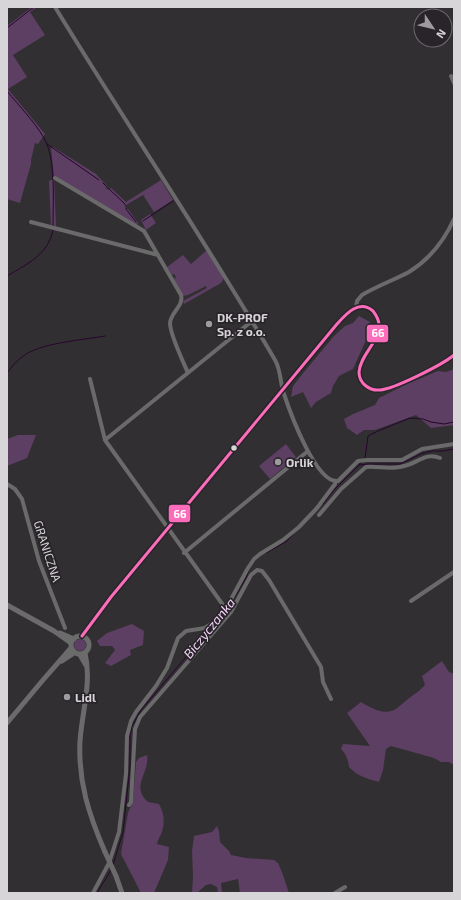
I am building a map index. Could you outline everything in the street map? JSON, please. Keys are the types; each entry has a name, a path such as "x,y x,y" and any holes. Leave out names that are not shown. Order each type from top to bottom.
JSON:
{"main road":[{"path":"84,638 107,602 349,312 356,308 363,307 376,315 379,324 376,335 360,366 359,375 362,383 370,389 380,390 390,388 436,367 454,356"},
{"path":"7,605 54,631 83,654 87,667 87,690 80,742 80,762 86,802 94,827 122,893"},
{"path":"7,723 72,646 78,636 84,638 89,646 83,654"}],"street":[{"path":"55,7 203,240 252,321 278,366 283,390 298,432 320,470 338,485"},
{"path":"451,76 454,83"},
{"path":"55,178 144,231 182,298 180,305 172,316 171,328 188,373"},
{"path":"356,308 358,299 362,295 408,272 430,256 447,233 454,219"},
{"path":"31,222 158,255"},
{"path":"105,440 252,321"},
{"path":"90,379 105,440 184,553 225,608 231,612"},
{"path":"319,515 338,485 338,481 358,461 402,460 422,449 454,444"},
{"path":"184,553 308,451"},
{"path":"93,893 109,863 119,832 126,774 128,736 131,721 167,668 178,638 186,631 209,626 225,608 254,559 283,540 299,526 338,485 366,467 388,468 405,466 427,456 435,456 440,458"},
{"path":"402,460 405,466"},
{"name":"GRANICZNA","path":"7,484 15,489 22,499 39,561 65,628"},
{"path":"129,805 135,729 140,718 231,612 251,575 257,570 262,572 269,580 321,667 323,682 331,699"},
{"path":"411,601 454,572"},
{"path":"335,893 345,887"}],"shaded area":[{"path":"32,7 37,7 30,12 45,35 13,55 27,77 8,89 45,134 38,144 35,143 31,164 20,203 7,199 7,26"},
{"path":"53,147 96,174 107,186 105,187 108,190 111,188 126,202 161,180 173,200 154,212 143,195 126,205 124,204 126,209 128,209 138,223 137,225 54,177 51,148"},
{"path":"54,180 56,226 51,225 49,181"},
{"path":"150,214 156,223 146,230 141,220"},
{"path":"207,250 224,276 223,280 221,283 184,304 183,301 207,288 206,286 183,296 174,279 176,277 174,274 172,275 167,267 183,255 191,264"},
{"path":"359,316 370,322 371,329 353,369 339,376 331,393 316,402 311,408 303,392 291,397 293,386 334,336 345,326 353,323"},
{"path":"454,369 454,425 431,428 416,415 375,430 364,430 357,435 347,428 344,419 375,405 379,398 438,371 446,372"},
{"path":"18,435 36,435 27,458 7,466 7,439"},
{"name":"Orlik","path":"286,444 296,457 270,479 259,466"},
{"path":"132,624 144,631 143,645 130,650 131,655 111,666 105,663 115,650 112,646 100,646 97,641 107,633"},
{"path":"78,639 82,639 86,645 82,651 78,651 74,647 74,643"},
{"path":"442,661 449,672 454,674 454,765 449,762 441,762 434,758 391,746 386,749 383,770 379,782 363,777 352,770 349,767 346,757 341,749 343,744 370,746 347,713 361,702 373,709 387,712 396,709 425,685 422,676"},
{"path":"147,755 146,768 142,779 141,790 143,796 148,802 159,804 161,807 164,817 164,824 157,844 169,847 168,860 154,893 141,893 121,854 128,813 133,800 136,762 139,758"},
{"path":"217,826 220,842 231,855 246,858 274,860 278,863 289,893 240,893 238,879 221,883 222,893 218,893 217,887 211,884 206,885 197,893 192,893 192,851 194,836 212,832"}],"waterway":[{"path":"7,28 34,7"},
{"path":"7,91 36,126 48,147 53,180 53,226"},
{"path":"47,144 99,180"},
{"path":"103,183 106,186"},
{"path":"109,189 125,204"},
{"path":"143,221 173,201"},
{"path":"126,209 136,222"},
{"path":"7,276 36,258 47,246 53,230"},
{"path":"7,373 20,359 29,352 39,348 105,336"},
{"name":"Biczyczanka","path":"365,458 368,436 410,418 423,419 444,424 454,422"},
{"path":"360,465 400,464 421,454 432,451 454,449"},
{"name":"Biczyczanka","path":"323,504 333,491 362,462"},
{"name":"Biczyczanka","path":"266,553 287,541 294,533"},
{"name":"Biczyczanka","path":"228,608 246,578 249,570"},
{"name":"Biczyczanka","path":"222,615 226,610"},
{"name":"Biczyczanka","path":"113,865 123,832 130,766 130,735 132,726 141,710 214,624"},
{"name":"Biczyczanka","path":"97,893 111,870"}],"transit line":[{"name":"66","path":"82,636 111,597 337,324 349,312 358,307 368,308 373,311 378,321 379,325 376,337 360,366 359,372 361,380 365,386 369,388 380,390 396,386 439,365 454,355"}],"place":[{"name":"DK-PROF Sp. z o.o.","path":"209,324"},
{"name":"Orlik","path":"278,462"},
{"name":"Lidl","path":"67,697"}]}
